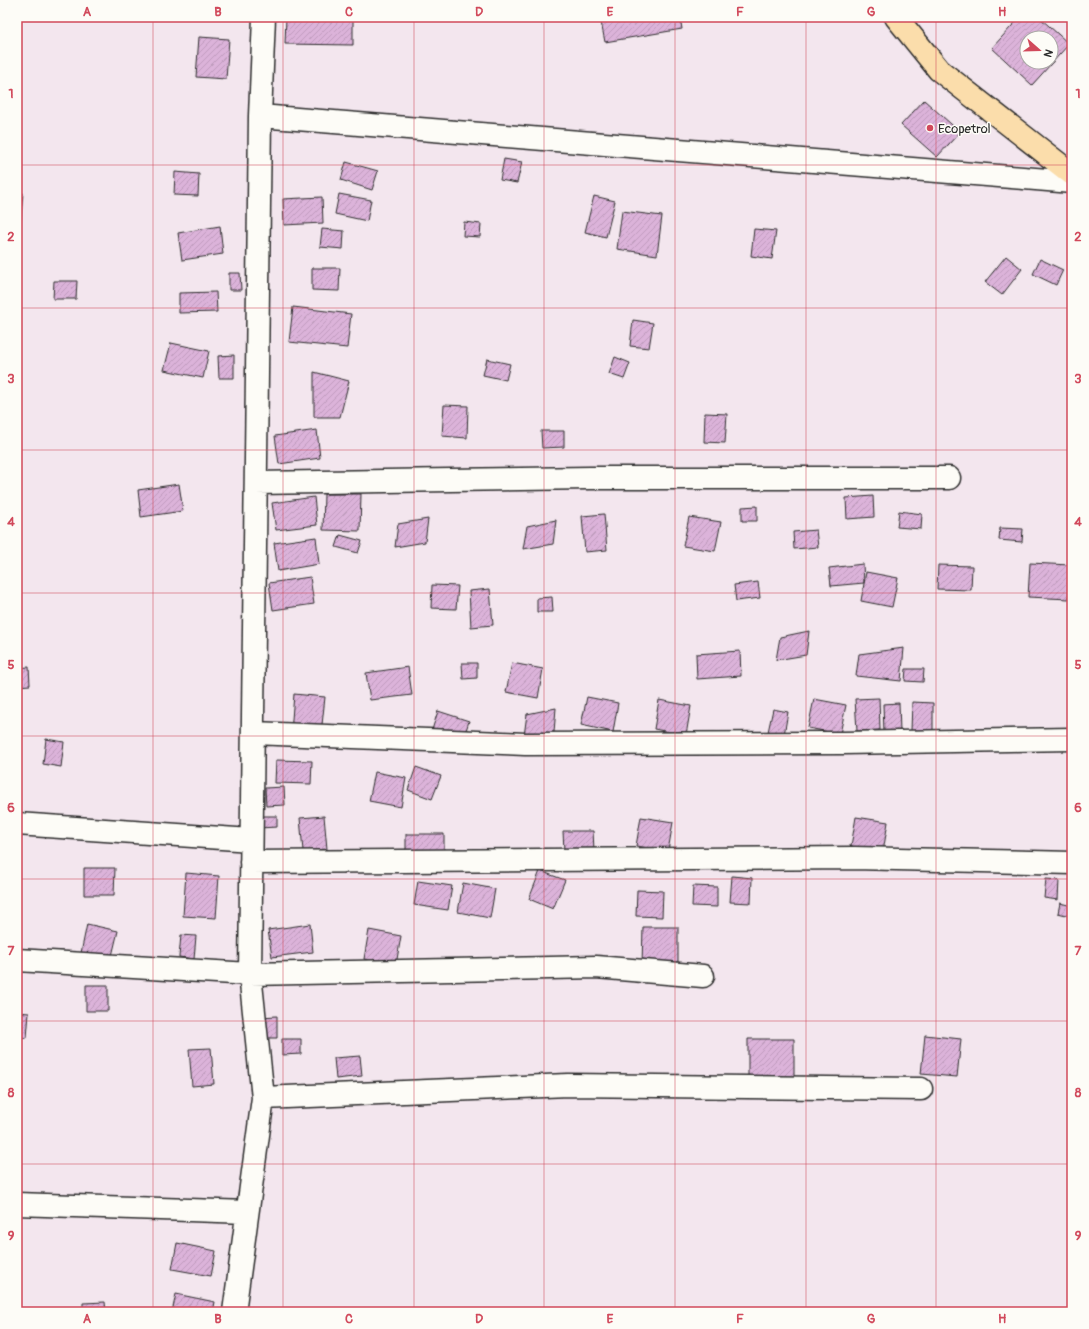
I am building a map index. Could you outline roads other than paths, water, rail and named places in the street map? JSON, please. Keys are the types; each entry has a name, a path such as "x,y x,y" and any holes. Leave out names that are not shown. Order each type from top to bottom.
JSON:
{"main road":[{"path":"896,17 939,70 1072,174"}],"street":[{"path":"234,1312 263,1098 250,974 260,116 264,17"},
{"path":"260,116 1072,182"},
{"path":"256,483 590,478 949,478"},
{"path":"253,733 525,744 836,743 1072,739"},
{"path":"17,824 251,840"},
{"path":"251,862 854,858 1072,863"},
{"path":"17,960 250,974 596,967 703,976"},
{"path":"263,1098 568,1085 921,1089"},
{"path":"17,1204 248,1212"}],"place":[{"name":"Ecopetrol","path":"930,128"}]}
